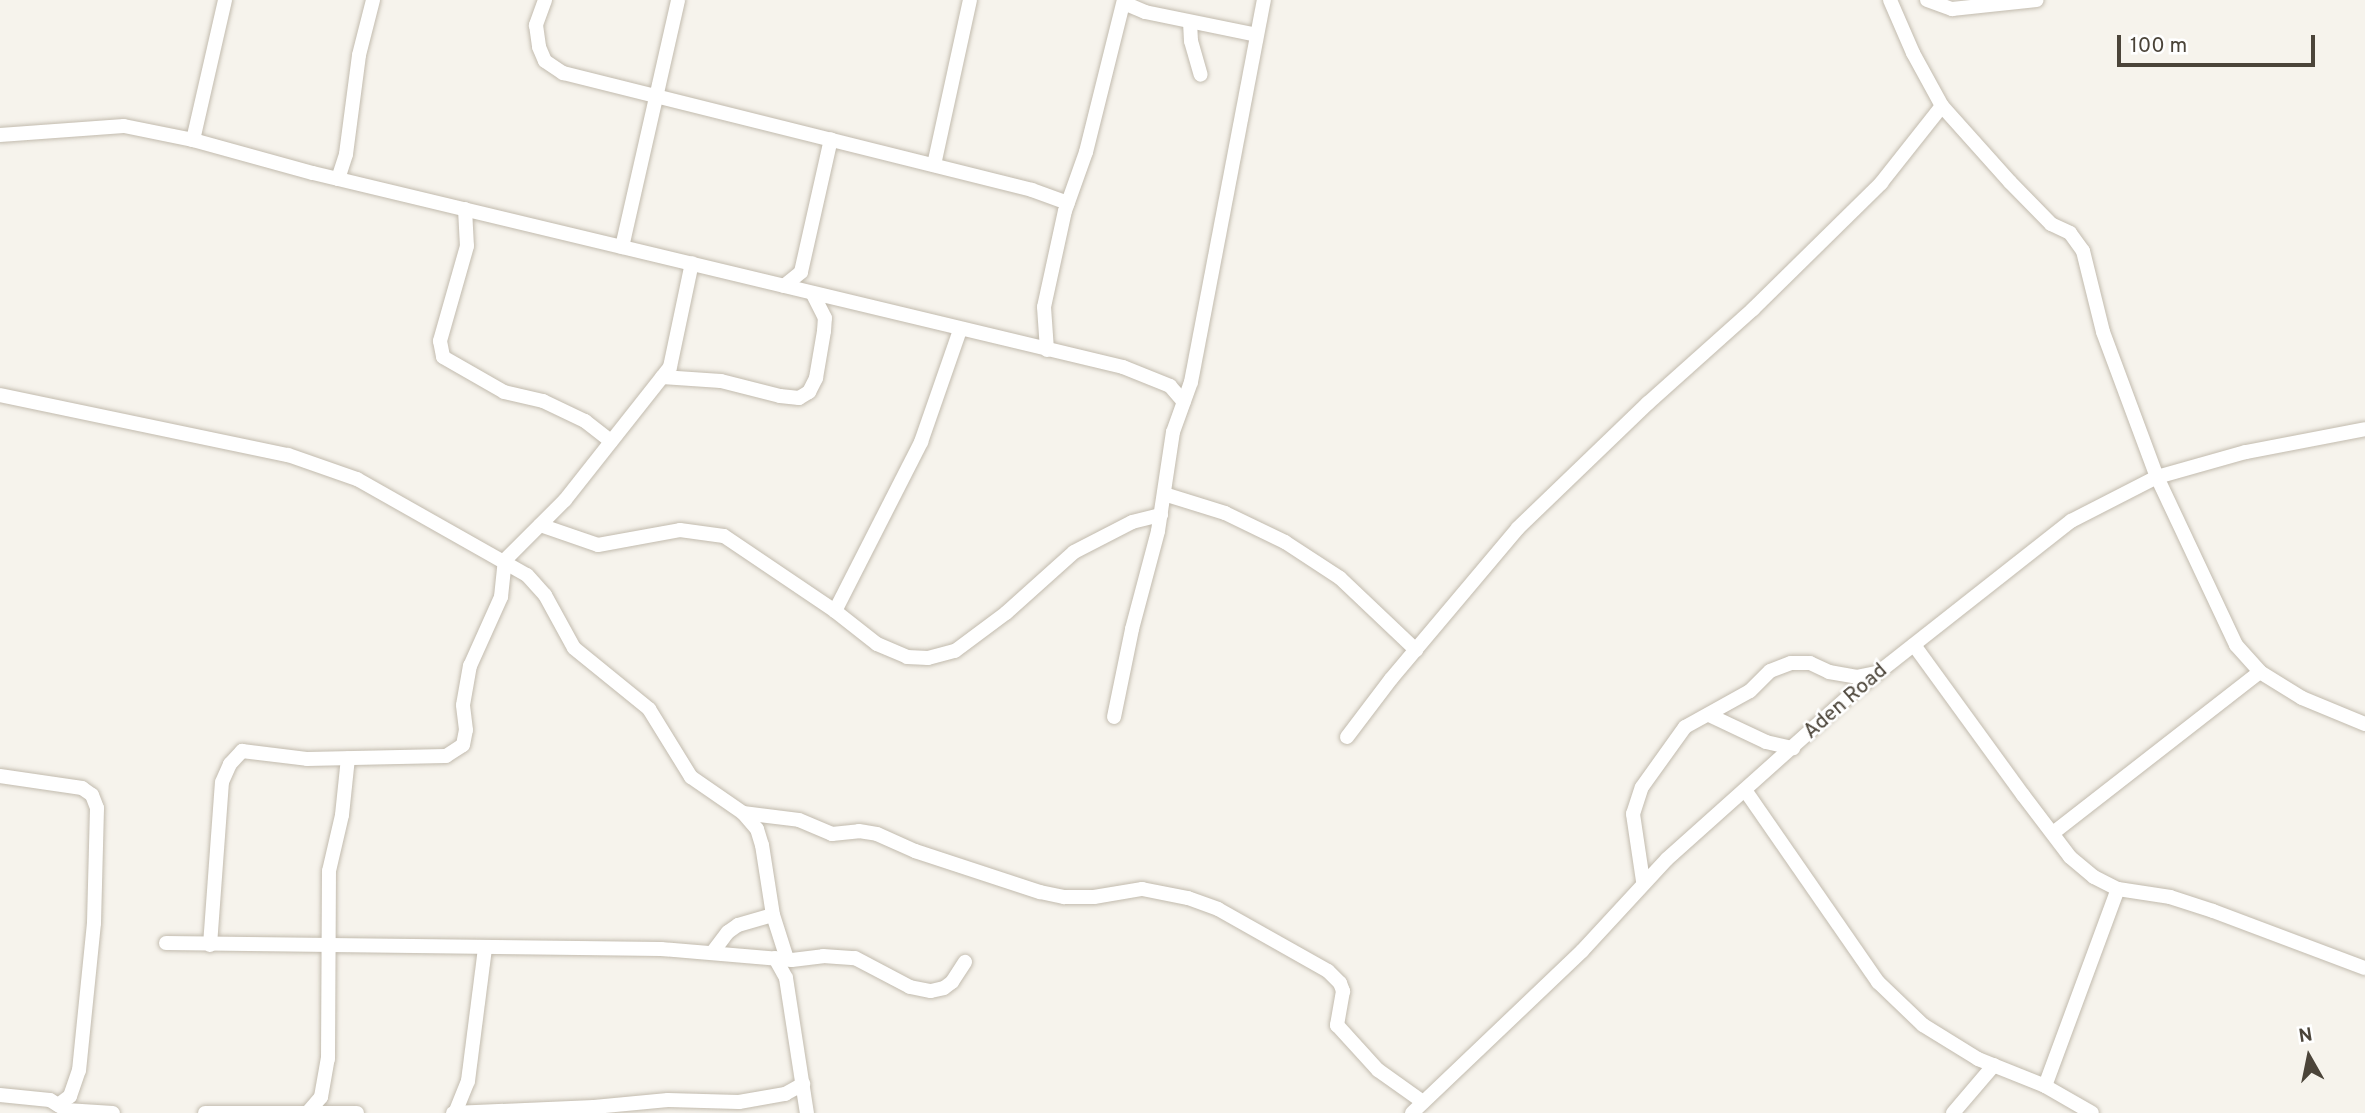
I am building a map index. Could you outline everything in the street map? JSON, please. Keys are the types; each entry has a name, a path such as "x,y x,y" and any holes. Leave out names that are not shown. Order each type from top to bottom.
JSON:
{"street":[{"path":"193,140 225,0"},
{"path":"338,179 346,154 359,55 373,0"},
{"path":"545,0 536,25 545,61 563,73 1032,190 1068,203"},
{"path":"622,247 659,95 678,0"},
{"path":"934,165 970,0"},
{"path":"1114,717 1161,515 1173,432 1191,382 1264,0"},
{"path":"1890,0 1913,53 1942,106 2010,182 2051,223 2070,233 2083,251 2103,332 2157,477 2236,645 2260,673 2302,698 2365,724"},
{"path":"1927,0 1952,9 2037,0"},
{"path":"1047,350 1044,307 1068,203 1086,152 1124,2 1145,12 1257,35"},
{"path":"1190,22 1191,41 1201,75"},
{"path":"1347,737 1518,528 1628,422 1753,309 1881,183 1942,106"},
{"path":"0,135 124,126 193,140 338,179 1152,377 1170,386 1184,402"},
{"path":"784,286 801,271 831,139"},
{"path":"466,209 467,246 440,341 443,357 504,392 543,401 585,421 611,442"},
{"path":"210,945 222,782 230,764 242,751 307,759 446,756 463,744 466,730 463,705 470,666 501,597 505,560 565,500 670,367 692,263"},
{"path":"662,377 721,381 780,397 799,398 809,392 816,377 824,331 825,318 813,294"},
{"path":"835,611 921,442 960,330"},
{"path":"0,395 288,455 330,467 505,560 527,575 544,596 574,648 649,709 691,777 743,813 757,829 786,978 807,1113"},
{"name":"Aden Road","path":"1412,1113 1606,926 1643,881 1878,673 2071,521 2157,477 2258,449 2365,429"},
{"path":"1164,494 1225,513 1320,564 1340,578 1416,650"},
{"path":"540,525 598,545 680,530 724,536 835,611 877,644 907,657 928,659 956,651 1006,613 1074,552 1132,522 1161,515"},
{"path":"1914,645 2070,857 2094,877 2118,889 2160,894 2202,907 2365,968"},
{"path":"1643,881 1633,814 1642,787 1678,735 1694,720 1709,715 1750,691 1770,671 1791,663 1810,663 1829,672 1856,677 1878,673"},
{"path":"2053,833 2260,673"},
{"path":"1709,715 1766,742 1793,748"},
{"path":"308,1112 321,1097 328,1059 329,871 342,816 348,758"},
{"path":"0,776 82,788 92,795 97,808 94,923 79,1070 67,1109"},
{"path":"1745,790 1878,982 1923,1025 1993,1065 2045,1086 2092,1113"},
{"path":"743,813 799,820 832,834 859,831 877,834 915,850 1040,892 1064,897 1094,897 1142,889 1188,898 1218,909 1328,971 1343,991 1337,1025 1378,1070 1423,1102"},
{"path":"2045,1086 2118,889"},
{"path":"712,953 728,932 738,925 774,915"},
{"path":"166,943 485,949 661,949 781,959 823,956 855,958 910,988 932,991 953,982 965,962"},
{"path":"485,949 468,1081 454,1113 555,1111 668,1100 727,1107 776,1096 803,1084"},
{"path":"1953,1113 1993,1065"},
{"path":"0,1095 50,1100 67,1109 113,1113"},
{"path":"205,1113 357,1113"}]}
